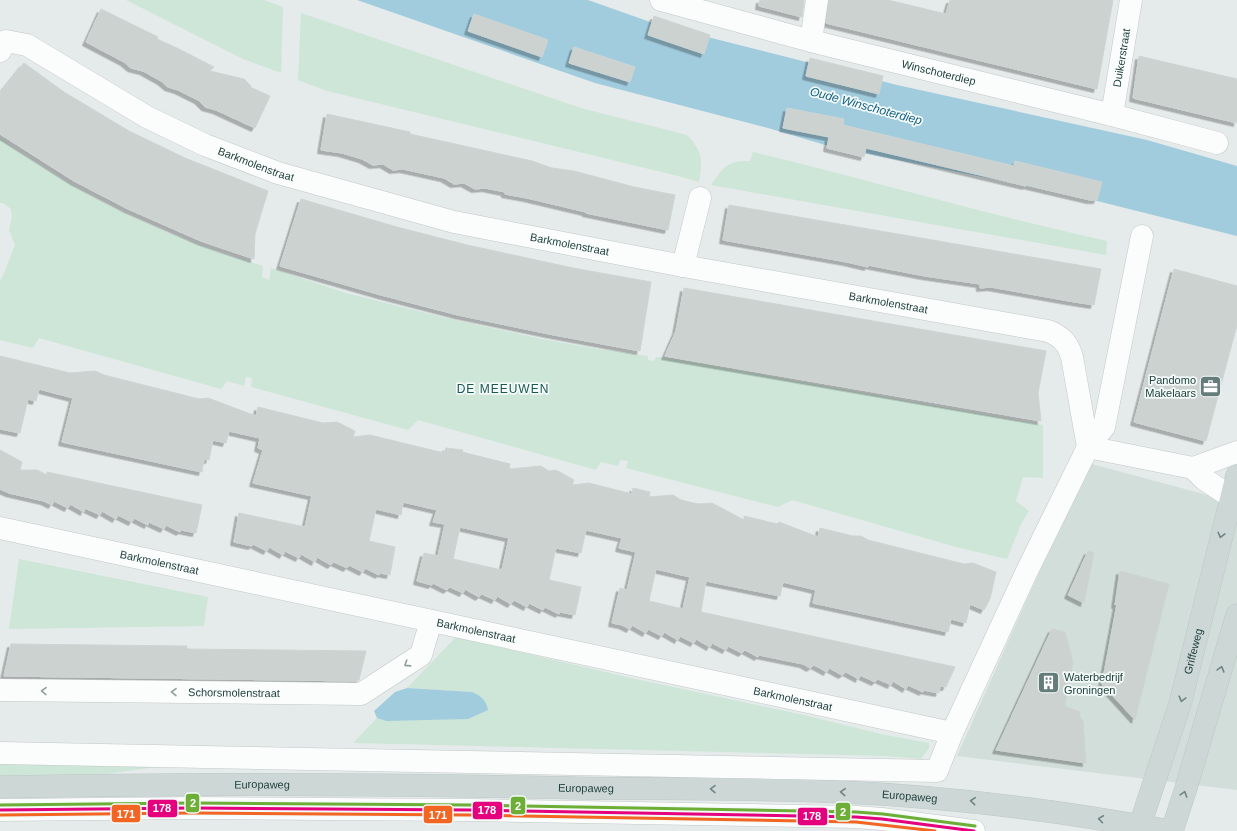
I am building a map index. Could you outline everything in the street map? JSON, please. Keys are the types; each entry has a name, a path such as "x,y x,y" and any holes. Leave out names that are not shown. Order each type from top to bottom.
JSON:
{"main road":[{"name":"Griffeweg","path":"1139,828 1180,704 1234,502 1237,475"},
{"path":"1171,831 1186,788 1237,615"},
{"name":"Europaweg","path":"0,787 338,784 843,792 978,802 1056,812 1139,828 1171,831"}],"street":[{"path":"811,41 817,0"},
{"name":"Duikerstraat","path":"1112,115 1131,0"},
{"name":"Winschoterdiep","path":"671,2 811,41 1217,142"},
{"name":"Barkmolenstraat","path":"0,51 6,41 27,45 147,117 205,145 278,173 454,222 683,266 1048,331 1065,341 1070,348 1088,447"},
{"path":"683,266 700,198"},
{"path":"0,753 937,770 952,733 1026,572 1088,447 1104,427 1142,236"},
{"path":"1088,447 1193,468 1237,452"},
{"path":"1193,468 1204,479 1234,502"},
{"name":"Barkmolenstraat","path":"0,528 952,733"},
{"name":"Schorsmolenstraat","path":"0,690 361,694 422,655 431,621"},
{"path":"0,810 201,808 656,813 856,817 974,831"}],"shaded area":[{"path":"1088,463 1237,503 1237,790 957,756"}],"green space":[{"path":"126,0 264,0 283,7 281,73 243,59"},
{"path":"301,13 581,108 687,135 699,152 701,168 699,182 327,91 298,80"},
{"path":"0,138 61,178 126,213 194,243 263,266 262,277 269,280 271,268 346,293 442,317 542,339 648,356 648,360 654,361 656,357 669,358 1043,425 1043,478 1023,477 1016,501 1029,511 1021,524 1007,559 956,547 792,500 778,507 626,468 628,461 620,460 618,466 601,462 596,470 418,420 408,430 251,387 252,378 246,377 244,386 227,381 221,389 39,338 33,348 0,340 0,280 15,245 9,230 12,217 11,209 3,203 0,203"},
{"path":"753,152 1018,220 1107,241 1106,255 711,185 726,166 736,162 750,161"},
{"path":"19,559 208,597 204,626 9,629"},
{"path":"456,637 631,678 808,716 881,734 929,743 929,748 921,759 884,756 353,743 377,718 386,721 472,692 407,688"},
{"path":"0,764 164,766 106,774 0,776"}],"water":[{"name":"Oude Winschoterdiep","path":"357,0 588,0 656,24 897,85 1147,140 1237,166 1237,236 1073,195 832,147 768,128 595,83"},
{"path":"407,688 472,692 483,699 488,710 468,719 386,721 377,718 374,711 395,692"}],"building":[{"path":"760,0 804,0 802,17 759,6"},
{"path":"829,0 888,0 946,14 950,0 1113,0 1097,89 826,23"},
{"path":"101,9 214,67 210,71 244,79 251,86 250,87 270,96 255,128 216,110 205,107 198,100 178,90 168,87 161,81 143,71 131,68 124,62 86,42"},
{"path":"474,14 548,40 542,57 468,31"},
{"path":"654,16 710,35 704,54 648,35"},
{"path":"574,47 635,67 630,82 569,63"},
{"path":"1139,56 1237,79 1237,123 1133,98"},
{"path":"810,58 883,76 879,94 806,76"},
{"path":"24,63 64,92 129,131 185,158 268,191 255,234 254,259 201,241 128,209 74,181 0,134 0,93"},
{"path":"787,108 844,119 843,125 1014,166 1015,161 1102,182 1097,200 1090,200 866,148 864,157 827,148 829,137 783,128"},
{"path":"327,114 532,161 552,168 574,171 634,187 675,195 668,230 586,213 505,194 505,192 485,188 475,189 464,183 454,184 444,178 403,169 393,170 383,164 373,165 362,159 342,153 321,150"},
{"path":"301,199 397,227 467,245 573,268 651,282 640,351 458,315 280,266"},
{"path":"729,205 1101,269 1094,305 991,287 980,288 980,284 925,276 868,265 868,267 723,240"},
{"path":"1174,269 1237,286 1237,325 1206,441 1134,422"},
{"path":"684,288 1046,351 1038,393 1041,421 665,356 676,331"},
{"path":"0,356 70,373 95,371 104,375 199,399 208,398 256,416 258,407 323,423 337,422 355,431 353,437 370,435 444,453 446,448 463,450 462,452 510,464 509,469 541,466 549,471 556,470 574,480 572,485 589,483 632,494 633,488 650,492 649,497 673,495 681,500 698,504 712,503 744,520 744,516 777,524 779,522 818,537 820,528 853,536 861,536 868,540 964,564 973,563 996,572 990,599 984,610 970,604 966,623 951,619 948,632 813,603 816,590 783,582 780,596 706,581 701,612 955,667 946,687 940,686 939,693 923,690 923,692 908,685 906,689 893,681 891,685 878,679 875,682 860,675 859,679 846,672 842,675 829,668 827,672 814,665 810,668 803,664 759,655 758,657 745,650 742,653 728,646 726,650 712,643 710,647 696,639 694,643 680,636 678,640 664,632 662,636 648,629 646,633 632,625 630,629 622,625 612,623 620,588 627,590 636,552 619,548 622,538 586,530 581,553 556,548 549,580 581,587 575,615 560,612 559,614 545,607 543,610 529,603 527,607 514,600 511,604 497,596 495,600 482,594 479,597 465,589 463,593 450,587 447,590 433,583 432,585 417,581 424,553 438,556 445,524 433,522 437,510 403,502 401,515 376,509 369,541 395,547 390,575 380,573 379,575 365,568 363,572 349,565 347,568 334,562 331,565 317,557 315,562 301,554 299,558 285,551 283,555 269,547 267,551 253,544 252,546 234,542 239,513 305,527 312,496 253,483 263,450 258,448 260,438 229,431 226,443 213,440 209,460 204,459 202,472 62,442 73,398 39,389 36,401 28,399 20,433 0,429","holes":["460,527 509,538 502,570 453,559","656,569 690,577 683,609 649,601"]},
{"path":"0,450 22,462 20,470 37,470 47,475 47,472 202,505 196,533 181,530 180,532 166,525 164,529 149,522 148,525 134,518 132,522 118,515 116,519 102,511 100,515 85,508 84,512 70,504 68,508 54,501 52,505 44,501 9,493 0,489"},
{"path":"1088,551 1094,553 1084,603 1068,595"},
{"path":"1120,571 1169,584 1135,720 1102,684 1117,604 1115,605"},
{"name":"Waterbedrijf Groningen","path":"1052,629 1065,632 1073,662 1068,688 1066,688 1065,706 1080,712 1080,718 1083,721 1086,763 996,750"},
{"path":"11,644 187,646 187,649 366,651 359,680 357,681 4,676"}],"transit line":[{"name":"2","path":"0,805 193,803 470,805 856,812 975,826"},
{"name":"178","path":"0,810 193,808 470,810 856,817 974,831"},
{"name":"171","path":"0,815 193,813 470,815 856,822 935,831"}],"place":[{"name":"Pandomo Makelaars","path":"1211,386"},
{"name":"Waterbedrijf Groningen","path":"1048,683"}],"district":[{"name":"DE MEEUWEN","path":"503,389"}]}
